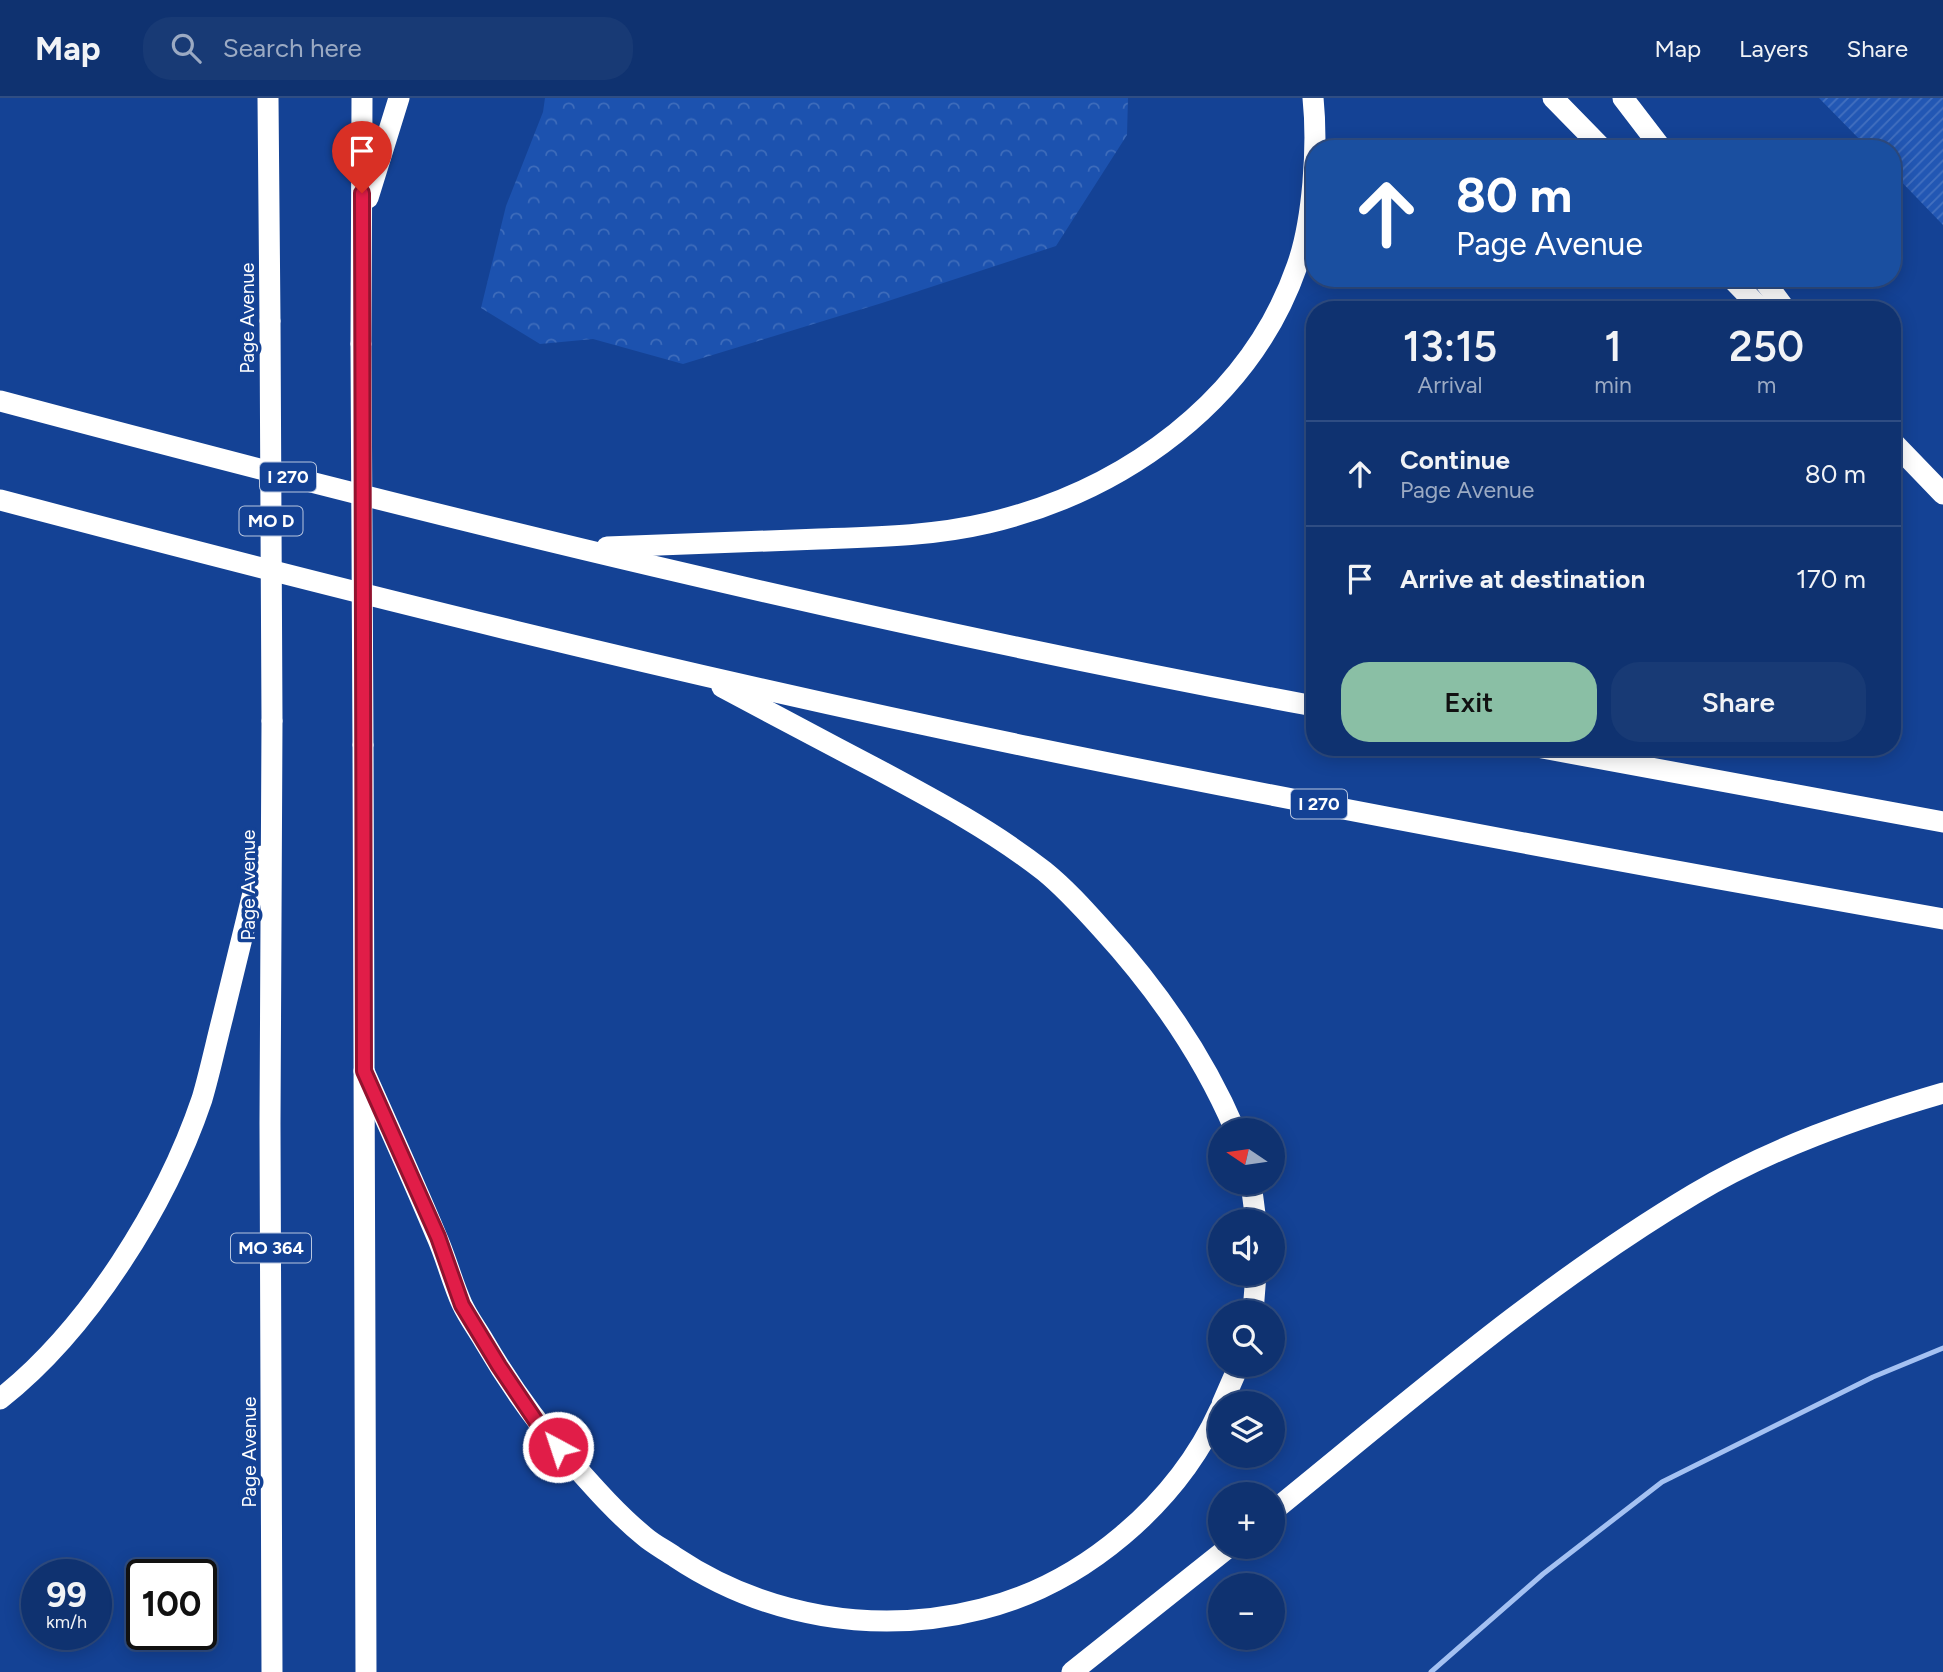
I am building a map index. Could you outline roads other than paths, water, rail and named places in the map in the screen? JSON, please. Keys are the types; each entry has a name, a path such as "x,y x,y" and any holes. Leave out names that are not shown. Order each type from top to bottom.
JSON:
{"highway":[{"name":"Page Avenue","path":"268,98 272,721 272,1672"},
{"path":"362,98 366,1672"},
{"path":"362,216 399,98"},
{"path":"1313,98 1313,140"},
{"path":"1553,98 1594,140"},
{"path":"1623,98 1655,140"},
{"path":"577,548 905,536 988,523 1059,500 1111,478 1170,440 1212,402 1250,355 1279,310 1298,264 1306,226"},
{"path":"1740,287 1753,301"},
{"name":"I 270","path":"0,401 317,485 577,548 911,624 1193,684 1306,705"},
{"path":"1901,450 1943,494"},
{"name":"I 270","path":"0,500 578,647 1026,746 1284,798 1943,919"},
{"path":"698,674 947,806 1045,872 1124,953 1164,1004 1197,1053 1230,1118"},
{"path":"1586,756 1943,822"},
{"path":"0,1399 41,1362 90,1305 131,1247 174,1167 202,1098 270,824"},
{"path":"364,1071 438,1237 462,1305 540,1427 593,1487 645,1538 705,1577 757,1600 825,1616 884,1622 948,1618 1005,1604 1068,1574 1121,1537 1170,1486 1208,1433"},
{"path":"1285,1502 1517,1315 1608,1248 1685,1200 1790,1145 1873,1114 1943,1093"},
{"path":"1072,1672 1214,1559"}],"lane":[{"path":"1431,1672 1543,1574 1662,1482 1872,1377 1943,1348"}]}
